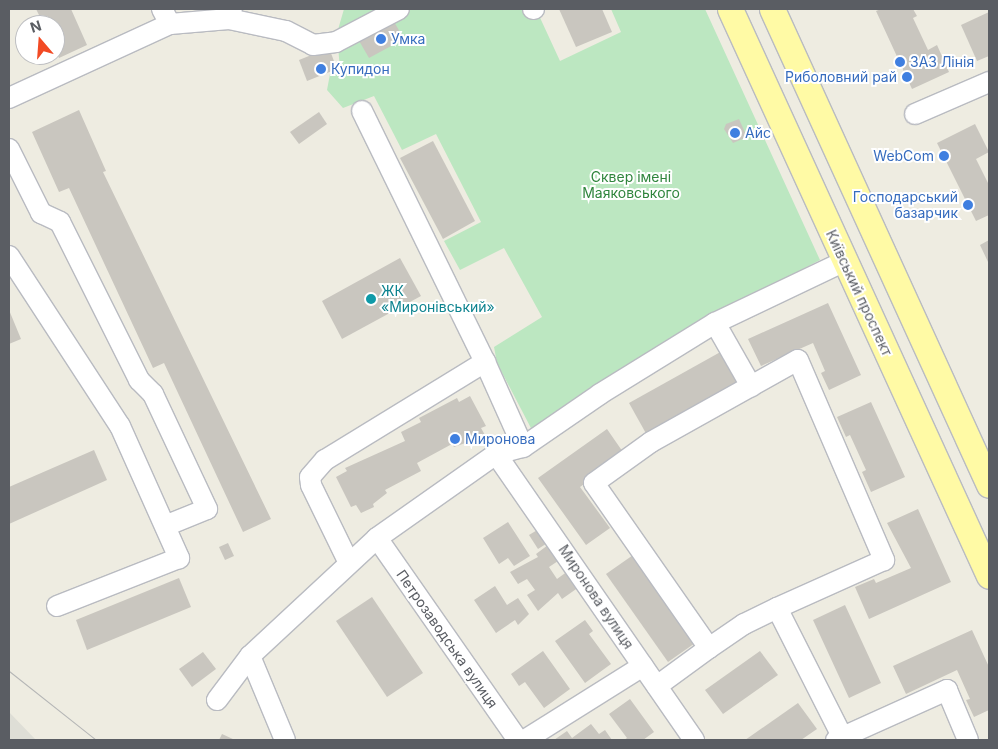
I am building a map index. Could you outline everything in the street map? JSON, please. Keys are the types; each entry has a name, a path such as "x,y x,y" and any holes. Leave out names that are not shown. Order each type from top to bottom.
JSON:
{"main road":[{"name":"Київський проспект","path":"730,9 989,576"},
{"path":"772,9 989,486"}],"street":[{"path":"9,98 166,16 230,14 286,31 313,45 336,42 399,9"},
{"path":"914,114 989,82"},
{"path":"362,111 485,362 523,447"},
{"path":"9,149 41,213 60,222 139,380 153,394 207,510 165,526"},
{"path":"9,256 120,426 179,558 57,606"},
{"path":"216,700 250,656 377,538 496,454 523,447 600,394 715,323 845,261"},
{"path":"715,323 751,386"},
{"path":"657,686 744,624 884,560 798,360 651,442 594,483 710,648"},
{"path":"349,563 311,485 310,477 325,460 485,362"},
{"name":"Миронова вулиця","path":"496,454 657,686 690,739"},
{"name":"Петрозаводська вулиця","path":"377,538 518,740"},
{"path":"777,608 839,738 947,690 968,740"},
{"path":"250,656 285,740"},
{"path":"525,740 643,666"}],"shaded area":[{"path":"9,712 36,740 9,740"}],"green space":[{"name":"Сквер імені Маяковського","path":"344,9 536,9 560,61 621,32 611,9 705,9 820,260 772,285 533,432 497,363 494,347 542,317 504,248 460,270 444,241 481,222 436,134 402,150 374,96 343,108 327,90 330,74 340,70 337,33"}],"building":[{"path":"36,9 71,9 87,45 65,55 65,15 39,15"},
{"path":"559,9 602,9 612,32 576,47"},
{"path":"881,9 913,9 917,16 913,18 928,50 937,45 949,72 912,89 876,11"},
{"path":"989,12 989,56 977,61 961,25"},
{"name":"Умка","path":"393,20 404,39 369,58 358,39"},
{"path":"329,48 337,69 307,81 299,60"},
{"path":"79,110 106,171 103,172 271,519 243,532 164,363 153,368 69,188 59,192 32,132"},
{"path":"319,112 327,124 299,144 290,132"},
{"name":"Айс","path":"739,119 747,137 733,143 724,129 726,124"},
{"path":"975,124 989,152 976,159 989,185 989,215 976,221 937,143"},
{"path":"433,141 475,221 443,239 400,158"},
{"path":"989,240 989,264 980,245"},
{"name":"ЖК «Миронівський»","path":"400,258 421,296 342,339 322,301"},
{"path":"828,303 861,375 829,390 821,373 825,371 813,343 761,366 748,339"},
{"path":"9,310 21,339 9,344"},
{"path":"724,350 743,383 648,437 629,403"},
{"path":"470,396 486,426 481,428 486,437 472,444 471,441 454,447 452,444 417,463 421,471 385,490 387,493 373,504 374,507 361,513 356,505 351,507 336,477 347,471 345,468 405,441 401,432 421,422 419,418 457,398 459,402"},
{"path":"871,402 905,477 871,492 862,472 866,470 850,435 846,437 837,417"},
{"path":"607,429 625,455 580,487 610,528 586,545 538,478"},
{"path":"94,450 107,480 9,524 9,487"},
{"path":"918,509 951,582 869,619 855,587 874,579 876,583 911,568 887,523"},
{"path":"508,522 530,556 514,566 508,558 499,564 483,538"},
{"path":"544,526 552,540 538,549 529,535"},
{"path":"228,543 234,556 225,560 219,547"},
{"path":"548,545 558,561 549,567 557,579 568,571 579,587 562,599 558,593 538,611 527,595 535,590 527,579 518,584 510,572 538,557 536,554"},
{"path":"636,553 698,641 668,662 606,574"},
{"path":"179,578 191,607 87,650 76,620"},
{"path":"495,586 507,605 518,598 529,614 518,625 515,620 496,633 474,600"},
{"path":"372,597 423,673 387,697 336,621"},
{"path":"845,605 881,683 849,698 813,620"},
{"path":"585,620 593,631 589,634 611,664 585,683 555,641"},
{"path":"972,630 989,667 989,710 974,717 966,700 970,699 957,670 906,694 893,666"},
{"path":"543,651 570,689 544,708 525,682 519,686 511,674"},
{"path":"760,651 778,675 723,714 705,690"},
{"path":"203,652 216,669 192,687 179,669"},
{"path":"630,699 654,732 643,740 624,740 627,738 609,714"},
{"path":"798,703 817,729 801,740 745,740"},
{"path":"591,724 599,734 605,730 612,740 554,740 567,731 572,738"},
{"path":"222,734 235,740 219,740"}],"tram line":[{"path":"9,671 96,740"}],"place":[{"name":"Умка","path":"381,39"},
{"name":"ЗАЗ Лінія","path":"900,62"},
{"name":"Купидон","path":"321,69"},
{"name":"Риболовний рай","path":"907,77"},
{"name":"Айс","path":"735,133"},
{"name":"WebCom","path":"944,156"},
{"name":"Господарський базарчик","path":"968,205"},
{"name":"ЖК «Миронівський»","path":"371,299"},
{"name":"Миронова","path":"455,439"}]}
